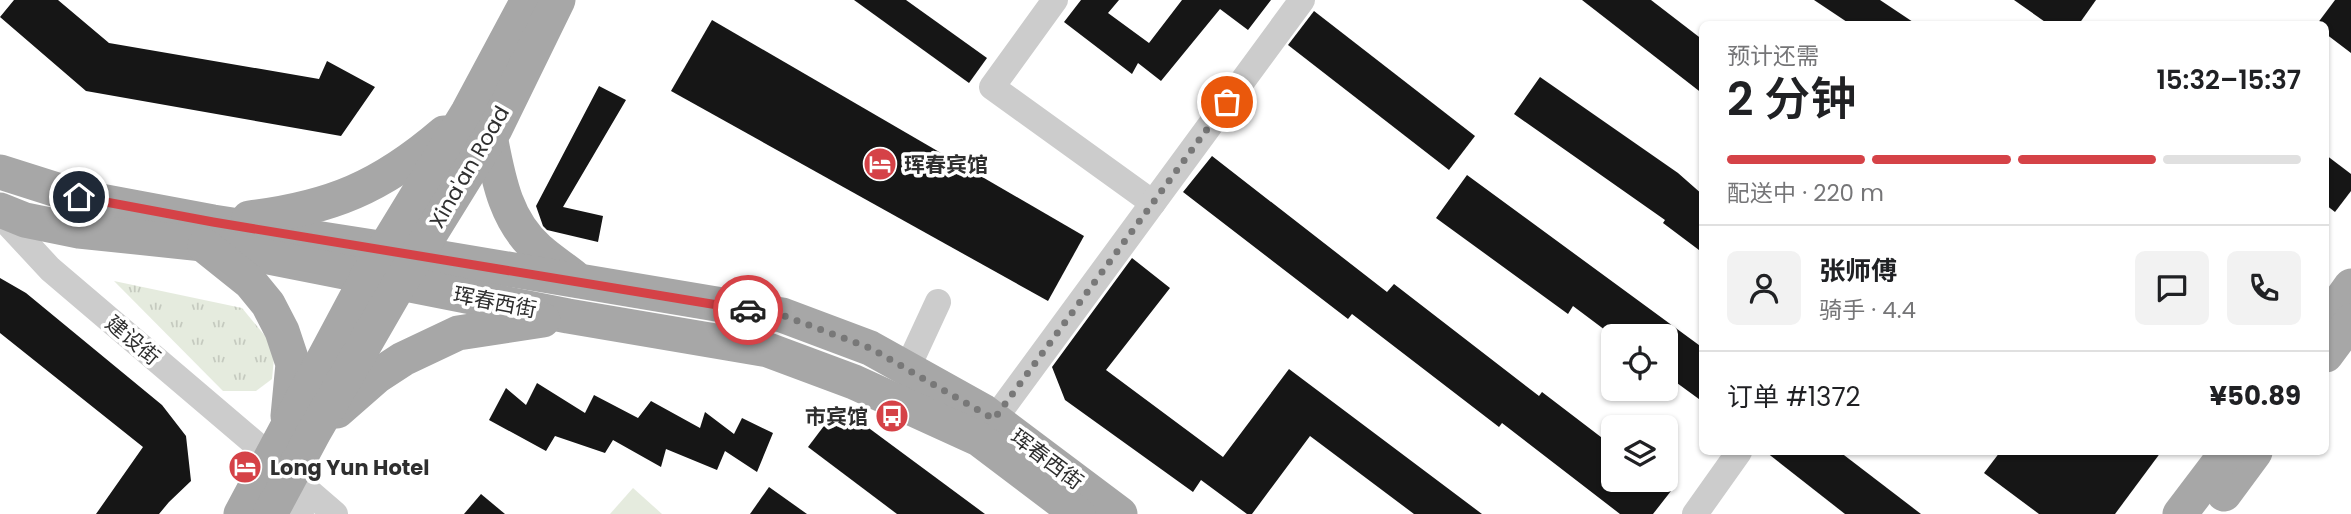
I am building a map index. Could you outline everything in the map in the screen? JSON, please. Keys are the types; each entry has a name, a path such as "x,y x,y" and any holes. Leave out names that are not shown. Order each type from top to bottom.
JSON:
{"main road":[{"name":"Xina'an Road","path":"479,124 528,0"},
{"name":"Xina'an Road","path":"242,514 291,449 393,265 558,0"},
{"path":"291,449 293,364 282,331 268,304 208,233 334,201 381,179 479,124 509,212 537,248 580,281"},
{"name":"珲春西街","path":"0,172 208,233 393,265 580,281 782,315 870,348 907,369 986,429 1120,514"},
{"name":"珲春西街","path":"0,212 79,231 208,233"},
{"name":"珲春西街","path":"393,265 568,316 768,350 986,429 1078,514"},
{"path":"2335,340 2351,286"},
{"path":"291,449 377,376 403,359 458,333 568,316"},
{"name":"Xina'an Road","path":"270,514 291,449"},
{"path":"2180,514 2225,455"},
{"path":"2209,514 2253,455"}],"street":[{"path":"1055,0 992,88 1153,203"},
{"path":"986,429 1302,0"},
{"name":"建设街","path":"0,212 50,269 291,449 335,514"},
{"path":"907,369 938,302"},
{"path":"291,449 301,514"},
{"path":"1695,514 1737,455"}],"green space":[{"path":"114,281 242,308 275,348 272,379 256,391 223,391"},
{"path":"633,488 662,514 610,514"}],"building":[{"path":"14,0 58,0 109,43 319,79 327,61 375,87 341,136 86,91 0,17"},
{"path":"854,0 906,0 987,58 969,83"},
{"path":"1081,0 1119,0 1108,13 1149,43 1182,0 1271,0 1248,30 1220,9 1161,81 1138,63 1132,74 1064,22"},
{"path":"1582,0 1651,0 1699,37 1699,91"},
{"path":"1814,0 1880,0 1912,21 1846,21"},
{"path":"2014,0 2096,0 2081,21 2044,21"},
{"path":"2335,0 2351,0 2351,53 2329,36 2329,21 2319,21"},
{"path":"1314,11 1475,136 1449,170 1288,45"},
{"name":"珲春宾馆","path":"712,20 1084,236 1048,301 671,91"},
{"path":"1540,77 1678,173 1699,191 1699,250 1663,223 1665,220 1514,114"},
{"path":"599,86 626,100 563,207 603,216 598,242 547,230 536,206"},
{"path":"1212,156 1387,292 1394,284 1539,396 1542,392 1601,437 1601,492 1670,492 1653,514 1620,514 1502,423 1499,427 1352,314 1348,319 1183,192"},
{"path":"2329,157 2351,174 2351,191 2335,212 2329,207"},
{"path":"1467,175 1670,324 1601,324 1601,327 1573,306 1568,314 1436,218"},
{"path":"1132,258 1170,288 1106,370 1223,457 1289,369 1482,514 1414,514 1310,436 1252,514 1247,514 1201,480 1193,492 1065,400 1052,367"},
{"path":"0,278 26,293 162,405 186,436 191,481 159,514 96,514 143,447 0,333"},
{"path":"1678,330 1699,345 1699,399 1678,384"},
{"path":"537,383 585,413 594,395 638,418 651,401 700,428 705,412 734,434 742,418 773,433 757,472 725,451 717,470 666,449 661,467 613,440 605,453 555,436 546,451 489,420 506,388 526,405"},
{"path":"839,406 985,514 897,514 808,447"},
{"path":"1770,455 1844,455 1921,514 1845,514"},
{"path":"1998,455 2159,455 2115,514 2039,514 1984,473"},
{"path":"769,487 807,514 750,514"},
{"path":"481,494 505,514 464,514"}],"way so far":[{"path":"748,310 782,315 870,348 994,419 1227,102"}],"place":[{"name":"珲春宾馆","path":"880,164"},
{"name":"市宾馆","path":"892,416"},
{"name":"Long Yun Hotel","path":"245,467"}],"route":[{"path":"79,197 213,222 748,310"}]}
